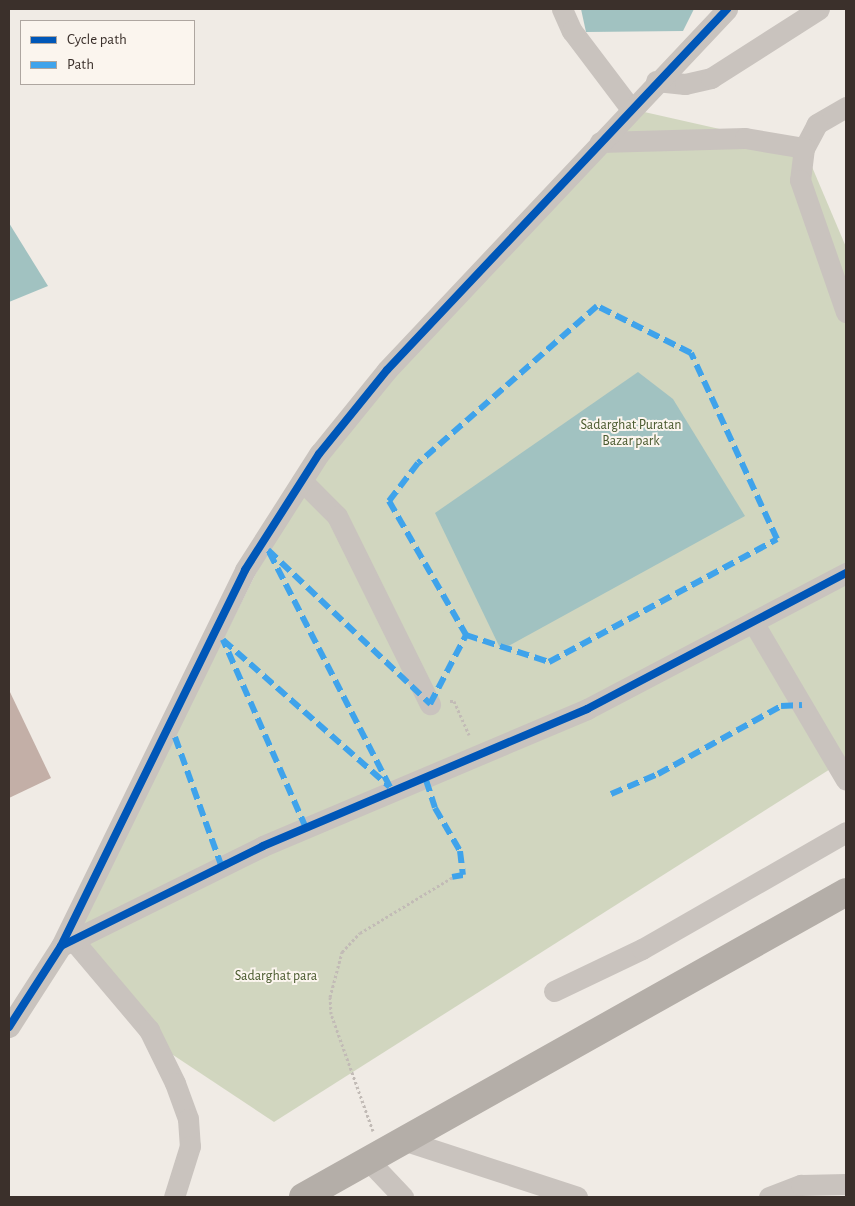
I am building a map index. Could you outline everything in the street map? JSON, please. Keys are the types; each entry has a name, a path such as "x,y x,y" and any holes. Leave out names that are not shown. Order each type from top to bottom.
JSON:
{"highway":[{"path":"303,1197 846,892"}],"street":[{"path":"562,9 572,31 630,109"},
{"path":"9,1028 67,943 196,666 245,570 302,481 387,370 656,81 727,9"},
{"path":"656,81 685,84 711,78 819,9"},
{"path":"846,107 817,124 804,148 800,180 846,312"},
{"path":"600,142 744,138 804,148"},
{"path":"302,481 337,516 430,704"},
{"path":"67,943 263,846 587,710 846,573"},
{"path":"753,622 846,780"},
{"path":"554,991 642,949 846,832"},
{"path":"67,943 149,1030 175,1083 188,1119 190,1146 174,1197"},
{"path":"384,1151 403,1197"},
{"path":"384,1151 577,1197"},
{"path":"769,1197 801,1185 846,1184"}],"path":[{"path":"430,704 454,701 478,756"},
{"path":"384,1151 337,1040 331,1014 334,981 342,952 360,933 453,877"}],"green space":[{"name":"Sadarghat Puratan Bazar park","path":"631,109 804,148 846,247 846,759 274,1122 155,1043 73,940 302,481"}],"water":[{"path":"581,9 694,9 683,31 586,32"},
{"path":"9,223 48,286 9,302"},
{"path":"638,372 673,399 745,516 501,650 435,513"}],"building":[{"path":"9,690 51,778 9,798"}],"marked path":[{"path":"302,830 306,828 223,640 390,787 268,550 430,704 466,635 549,662 777,539 691,353 597,306 418,463 389,501 466,635"},
{"path":"611,794 658,774 781,706 802,705"},
{"path":"175,737 221,865 227,863"},
{"path":"426,780 435,808 460,851 463,875 452,877"}],"cycle path":[{"path":"9,1027 61,946 245,570 319,454 387,370 727,9"},
{"path":"61,946 263,846 587,709 846,573"}],"park label":[{"name":"Sadarghat para","path":"276,976"}]}
